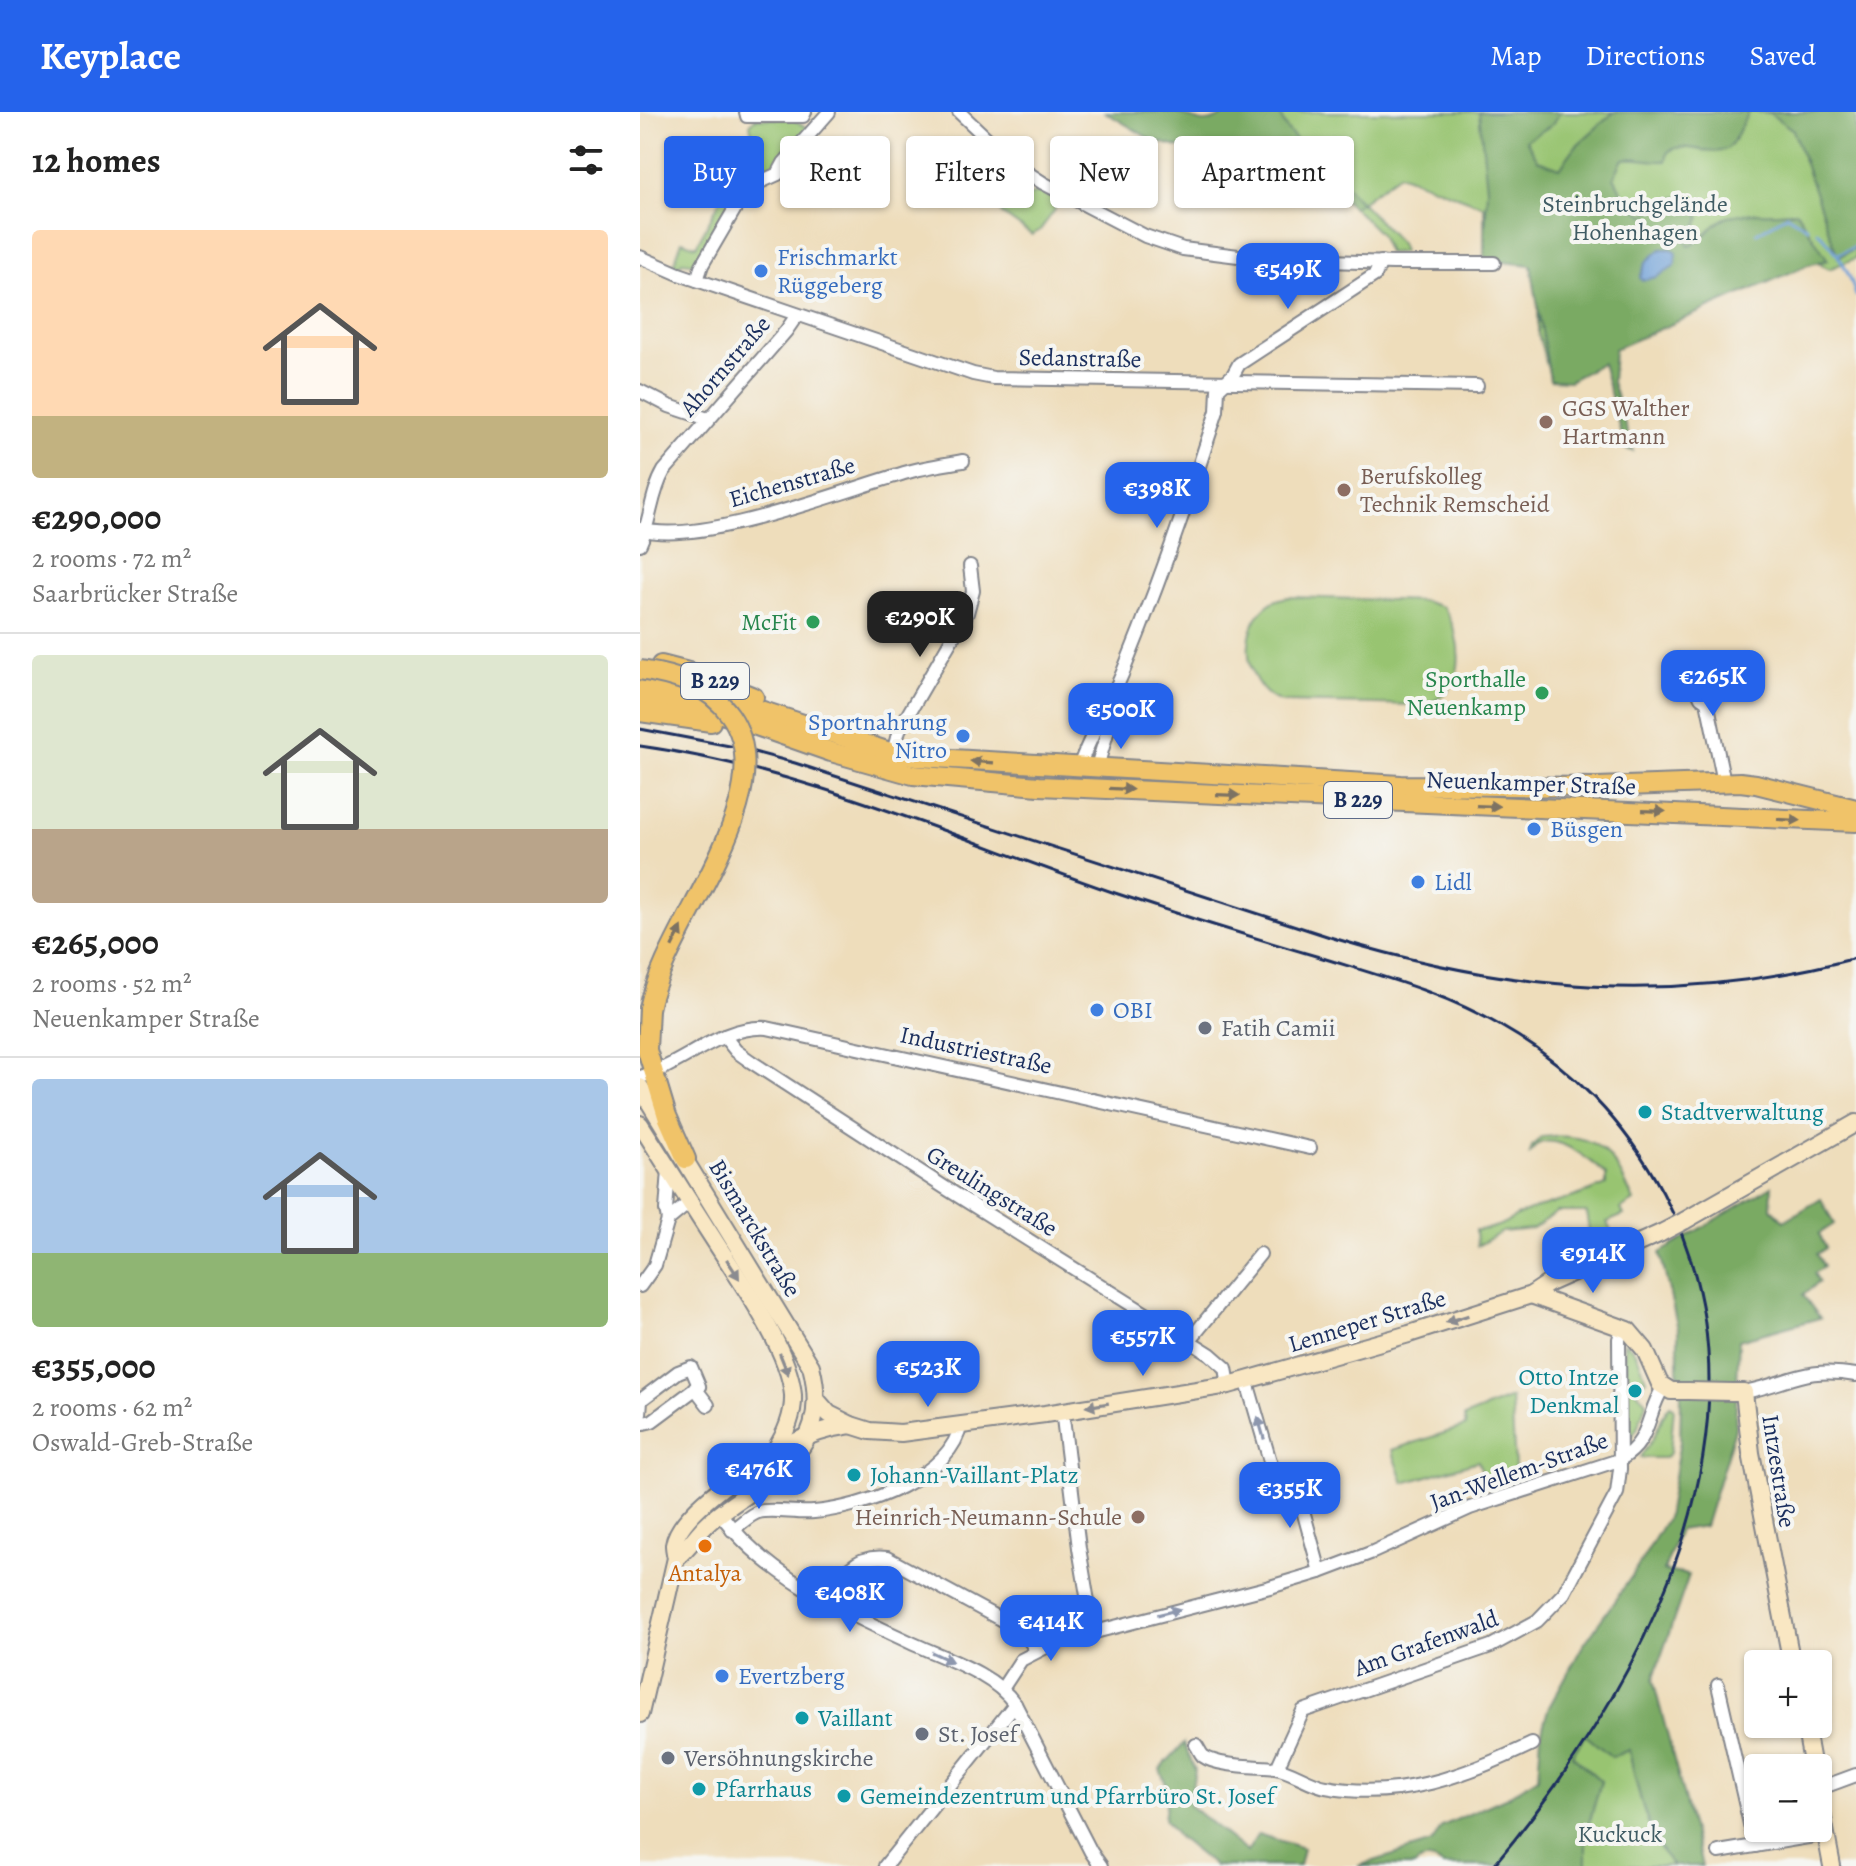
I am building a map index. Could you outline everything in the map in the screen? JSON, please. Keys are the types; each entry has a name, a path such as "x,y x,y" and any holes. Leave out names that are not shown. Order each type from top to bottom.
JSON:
{"main road":[{"name":"B 229","path":"640,662 709,679 749,694 784,716"},
{"path":"640,670 688,681 712,695 734,721 746,756 744,786 736,815 659,975 649,1009 647,1075 686,1159"},
{"name":"Neuenkamper Straße","path":"640,684 723,698 893,753 918,757 1446,786 1597,787 1724,782 1756,784 1856,809"},
{"name":"Neuenkamper Straße","path":"640,698 682,705 742,721 831,752 913,775 1083,787 1856,822"},
{"name":"B 229","path":"640,712 706,722 742,721"},
{"path":"1083,787 1088,767"},
{"path":"1723,815 1724,782"},
{"name":"Bismarckstraße","path":"640,1087 811,1366 822,1420"},
{"name":"Lenneper Straße","path":"751,1469 807,1436 822,1420 891,1433 1062,1410 1247,1382 1409,1334 1531,1295 1549,1283 1684,1221 1856,1123"},
{"name":"Bismarckstraße","path":"640,1124 764,1317 787,1369 793,1392 791,1414 783,1438 773,1454"},
{"path":"690,1202 707,1193"},
{"path":"1531,1295 1623,1327 1639,1341 1663,1388"},
{"name":"Intzestraße","path":"1663,1388 1738,1392 1789,1650"},
{"path":"676,1558 720,1513 776,1475 795,1456 807,1436"},
{"path":"720,1513 723,1498 748,1480 751,1469"},
{"path":"640,1714 676,1558 674,1545 688,1518 710,1496 751,1469"},
{"path":"1828,1842 1832,1866"}],"street":[{"path":"746,112 747,116 803,116 805,112"},
{"path":"697,280 747,188 773,177 829,112"},
{"path":"959,112 1019,168 1066,197 1145,236 1183,249 1220,255 1494,263"},
{"name":"Sedanstraße","path":"640,257 797,315 993,378 1477,386"},
{"path":"1088,767 1112,716 1114,696 1193,484 1217,411 1218,389 1233,375 1239,364 1375,275 1381,262"},
{"name":"Ahornstraße","path":"643,530 659,479 797,315"},
{"path":"640,391 669,406 708,419"},
{"name":"Eichenstraße","path":"643,530 672,532 747,520 912,471 963,461"},
{"path":"640,544 643,530"},
{"path":"893,753 899,730 967,613 973,591 970,566"},
{"path":"1707,701 1711,696 1713,677"},
{"path":"1696,687 1707,701 1724,782"},
{"name":"Industriestraße","path":"647,1075 747,1027 776,1029 1310,1148"},
{"name":"Greulingstraße","path":"724,1036 736,1051 750,1061 1220,1362 1226,1368 1229,1385"},
{"path":"640,1286 655,1265 668,1220 669,1170"},
{"path":"668,1220 690,1202"},
{"path":"1189,1341 1260,1254"},
{"name":"Am Grafenwald","path":"1277,1768 1303,1711 1491,1646 1537,1621 1564,1593 1619,1484 1619,1339 1623,1327"},
{"path":"640,1414 641,1400 678,1372 691,1367 699,1386 652,1421 640,1424"},
{"path":"1738,1392 1808,1372 1833,1371 1856,1375"},
{"path":"1247,1382 1274,1475 1296,1485 1320,1572"},
{"path":"695,1388 708,1405"},
{"name":"Jan-Wellem-Straße","path":"1002,1689 1016,1664 1036,1650 1093,1631 1257,1591 1320,1572 1373,1552 1470,1508 1619,1460 1629,1454 1643,1436 1663,1388"},
{"path":"1062,1410 1080,1556 1093,1631"},
{"path":"732,1530 758,1512 825,1511 876,1500 912,1480 951,1448 961,1424"},
{"path":"720,1513 732,1530 826,1602 956,1663 1002,1689 1015,1704 1101,1866"},
{"path":"826,1602 852,1564 887,1558 1024,1632 1036,1650"},
{"path":"1718,1685 1755,1846"},
{"path":"885,1866 1015,1704"},
{"path":"1196,1745 1203,1756 1258,1768 1277,1768 1323,1787 1384,1792 1482,1768 1532,1744"},
{"path":"1832,1785 1856,1775"},
{"path":"1719,1852 1779,1842"}],"green space":[{"path":"1105,112 1169,112 1203,122 1228,112 1280,112 1293,136 1174,136 1174,146 1158,142 1158,136 1145,136"},
{"name":"Steinbruchgelände Hohenhagen","path":"1267,112 1856,112 1856,258 1829,269 1813,259 1607,346 1551,380 1538,334 1538,262 1484,260 1484,206 1399,174 1361,202 1400,243 1403,252 1388,253 1380,234 1354,208 1354,136 1288,136"},
{"path":"1479,112 1560,112 1552,125 1526,140 1538,160 1560,168 1576,146 1614,112 1749,112 1732,144 1723,150 1716,152 1683,147 1668,152 1666,161 1623,159 1614,177 1628,204 1645,215 1665,201 1688,197 1700,219 1696,228 1685,238 1689,246 1731,216 1796,211 1828,260 1808,265 1614,349 1612,382 1633,451 1625,449 1602,363 1569,381 1550,380 1531,265 1484,260 1487,188"},
{"path":"1759,112 1856,112 1856,248 1838,257 1793,130 1769,113"},
{"path":"755,118 792,119 810,129 804,136 780,136 780,163 773,171 764,164 764,136 752,136 750,124"},
{"path":"1040,192 1050,197 1050,208 1055,208 1040,230 1032,235 1002,214 999,208 1034,208 1034,194"},
{"path":"1354,195 1361,202 1354,207"},
{"path":"716,208 731,208 699,264 674,264 682,241 696,246"},
{"path":"1289,597 1423,601 1443,607 1456,635 1458,665 1455,679 1436,700 1420,705 1282,702 1267,693 1256,680 1250,664 1249,646 1252,628 1260,613 1272,602"},
{"path":"1542,1137 1578,1138 1591,1142 1611,1158 1634,1201 1621,1209 1624,1215 1607,1222 1614,1239 1588,1251 1581,1234 1589,1231 1586,1212 1557,1212 1533,1229 1502,1232 1477,1246 1476,1230 1493,1228 1526,1212 1606,1185 1606,1175 1565,1146 1546,1142 1538,1144 1530,1153 1532,1146"},
{"path":"1772,1186 1771,1208 1784,1221 1821,1199 1834,1224 1819,1234 1826,1248 1817,1254 1824,1267 1814,1273 1819,1282 1803,1295 1820,1318 1739,1340 1735,1429 1705,1526 1679,1530 1664,1571 1689,1575 1653,1680 1702,1866 1673,1866 1664,1855 1644,1811 1629,1750 1612,1757 1585,1735 1572,1755 1601,1781 1586,1834 1586,1866 1443,1866 1428,1860 1414,1866 1358,1866 1432,1843 1442,1826 1505,1798 1538,1777 1541,1735 1548,1709 1582,1647 1634,1573 1667,1518 1680,1441 1681,1395 1678,1329 1660,1253"},
{"path":"1624,1342 1636,1354 1646,1380 1636,1387 1646,1403 1637,1429 1626,1444"},
{"path":"1511,1398 1516,1484 1495,1490 1491,1479 1485,1480 1478,1461 1404,1483 1392,1450 1466,1426 1464,1417"},
{"path":"1670,1405 1674,1407 1670,1453 1665,1458 1640,1457 1652,1440"},
{"name":"Kuckuck","path":"1584,1734 1629,1750 1650,1827 1673,1866 1586,1866 1586,1834 1601,1781 1572,1755"},
{"path":"1184,1743 1195,1770 1189,1805 1247,1852 1258,1834 1303,1848 1299,1866 1214,1866 1178,1837 1164,1819 1168,1790 1160,1769"}],"water":[{"path":"1661,249 1676,252 1675,265 1657,277 1642,280 1646,262"}],"waterway":[{"path":"1757,233 1787,215 1808,228"},
{"path":"1817,231 1841,261 1856,296"},
{"path":"1838,254 1856,246"}],"railway":[{"path":"640,729 735,747 795,763 1333,938 1464,971 1529,981 1657,987 1722,983 1856,958"},
{"path":"640,746 762,771 822,789 1118,894 1434,994 1501,1026 1550,1059 1594,1098 1632,1143 1663,1193 1697,1281 1709,1371 1702,1460 1680,1549 1645,1635 1600,1717 1549,1795 1493,1866"}],"place":[{"name":"Frischmarkt Rüggeberg","path":"761,271"},
{"name":"GGS Walther Hartmann","path":"1546,422"},
{"name":"Berufskolleg Technik Remscheid","path":"1344,490"},
{"name":"McFit","path":"813,622"},
{"name":"Sporthalle Neuenkamp","path":"1542,693"},
{"name":"Sportnahrung Nitro","path":"963,736"},
{"name":"Büsgen","path":"1534,829"},
{"name":"Lidl","path":"1418,882"},
{"name":"OBI","path":"1097,1010"},
{"name":"Fatih Camii","path":"1205,1028"},
{"name":"Stadtverwaltung","path":"1645,1112"},
{"name":"Otto Intze Denkmal","path":"1635,1391"},
{"name":"Johann-Vaillant-Platz","path":"854,1475"},
{"name":"Heinrich-Neumann-Schule","path":"1138,1517"},
{"name":"Antalya","path":"705,1546"},
{"name":"Evertzberg","path":"722,1676"},
{"name":"Vaillant","path":"802,1718"},
{"name":"St. Josef","path":"922,1734"},
{"name":"Versöhnungskirche","path":"668,1758"},
{"name":"Pfarrhaus","path":"699,1789"},
{"name":"Gemeindezentrum und Pfarrbüro St. Josef","path":"844,1796"}]}
